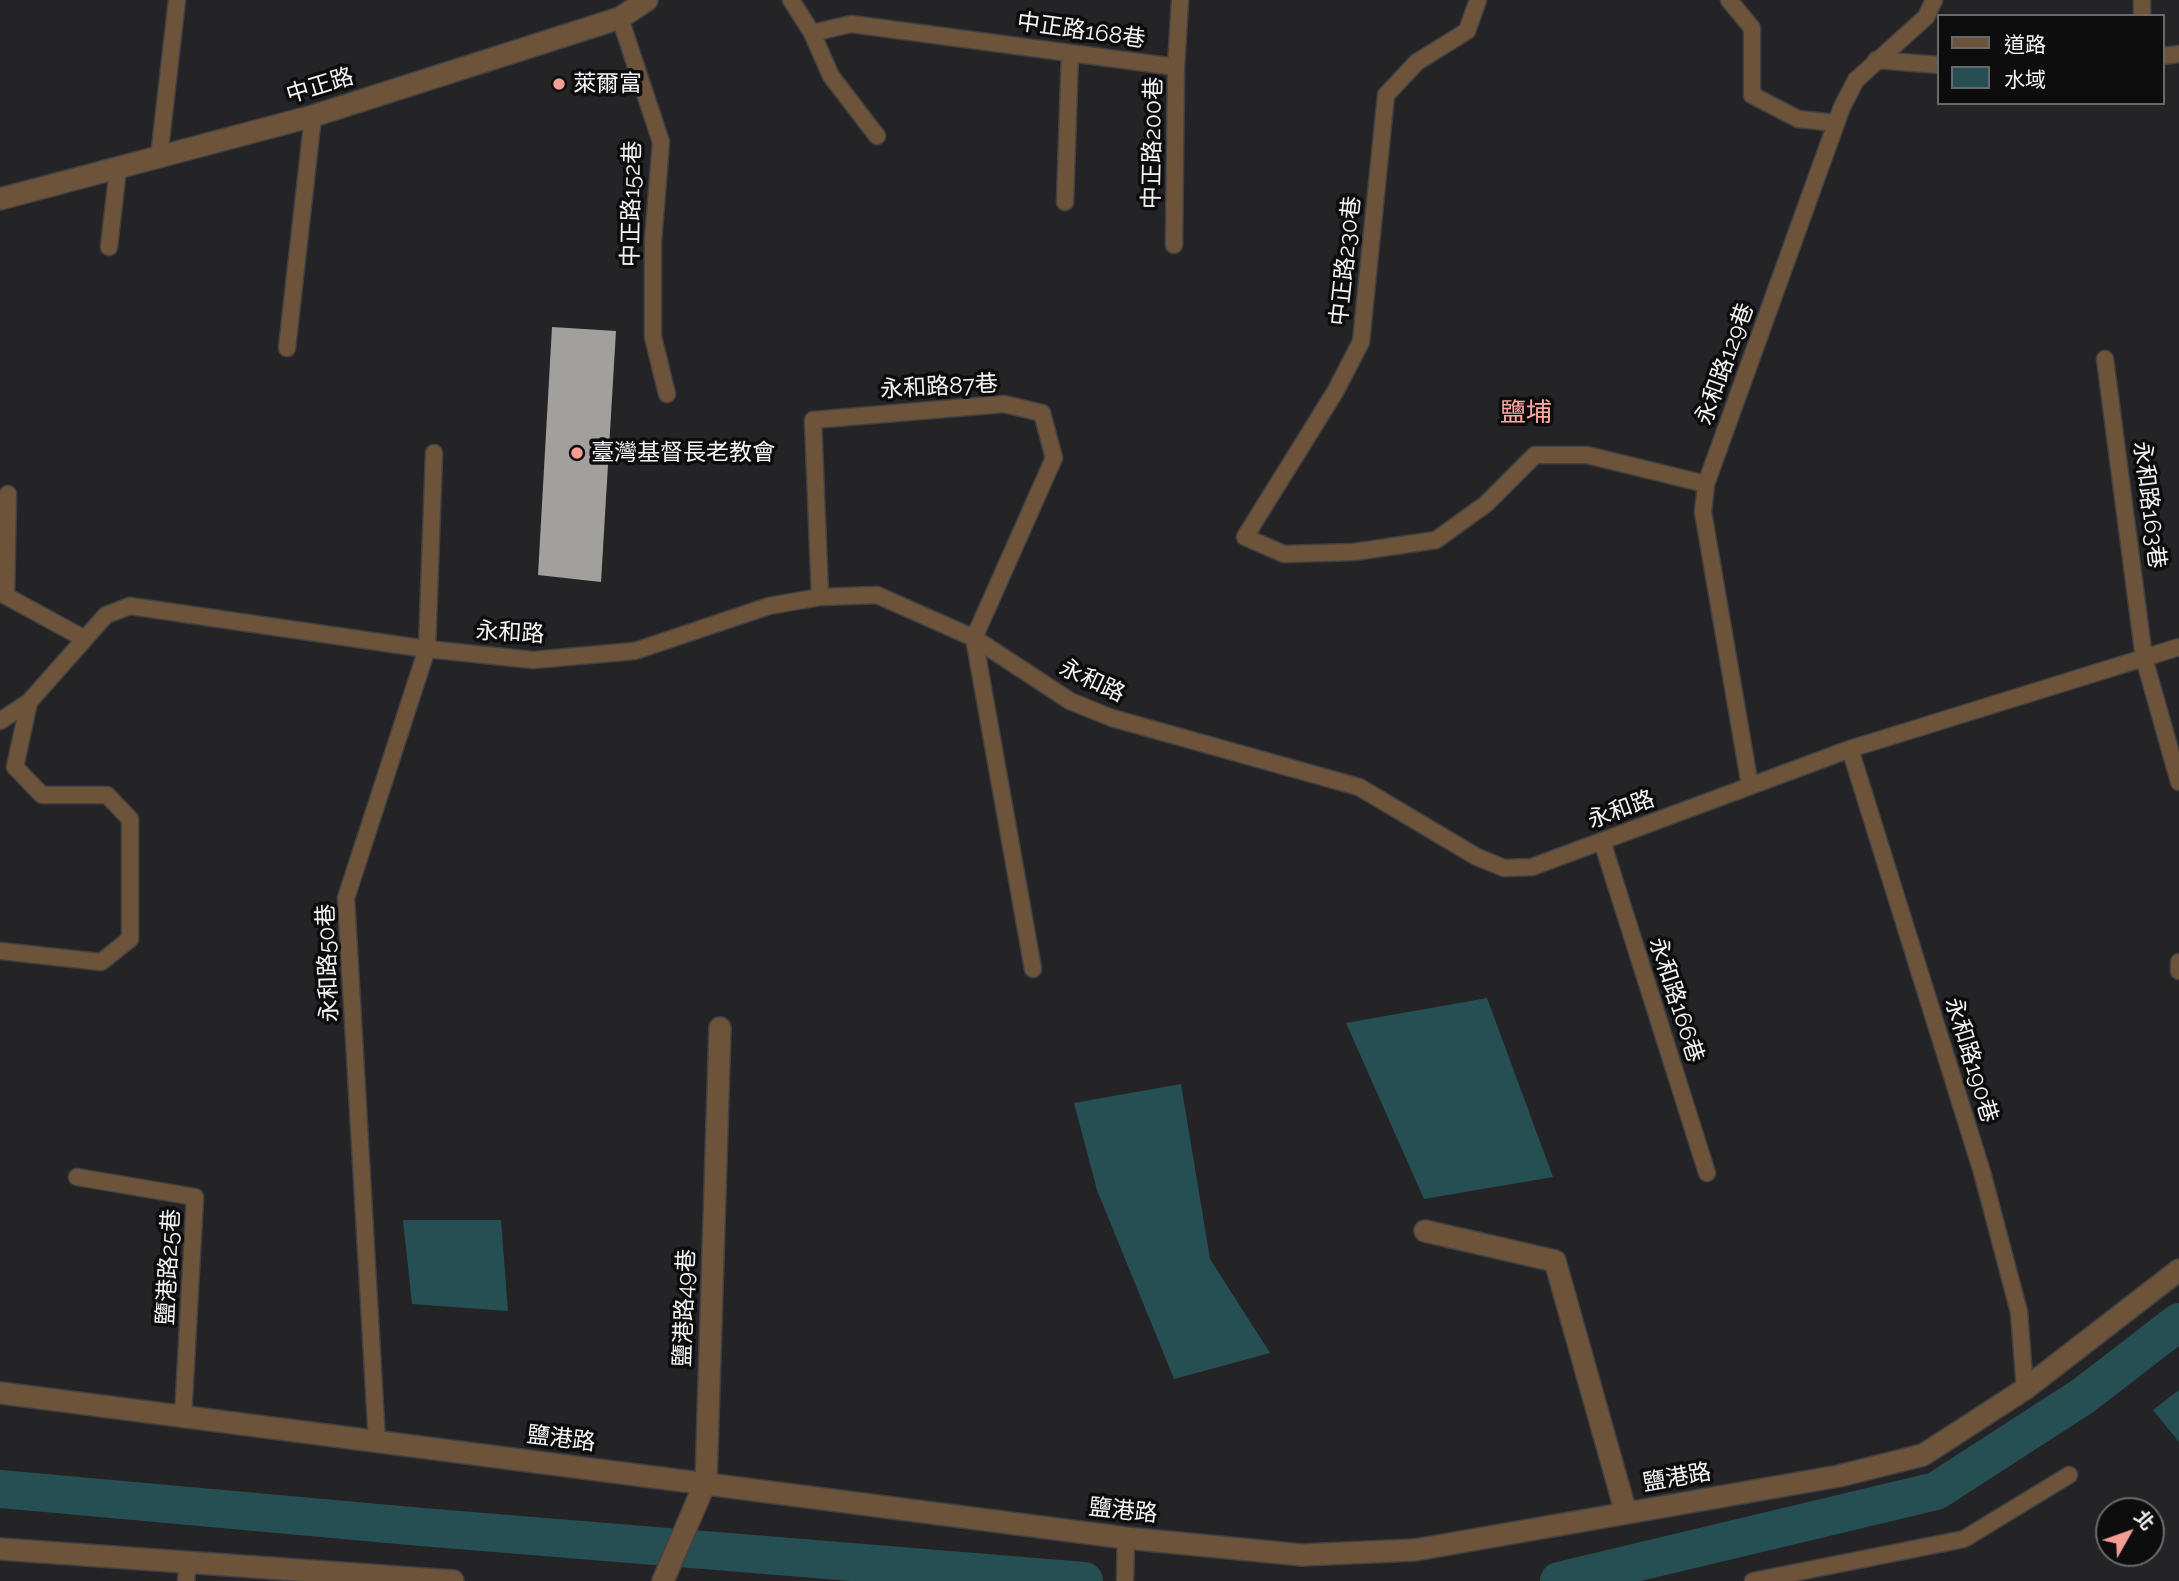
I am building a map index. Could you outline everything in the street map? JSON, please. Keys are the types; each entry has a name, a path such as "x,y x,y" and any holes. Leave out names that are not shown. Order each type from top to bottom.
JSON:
{"street":[{"name":"中正路","path":"0,199 313,116 620,18 647,0"},
{"name":"鹽港路49巷","path":"663,1581 702,1484 706,1481 720,1028"},
{"path":"1425,1231 1555,1261 1626,1513"},
{"name":"鹽港路","path":"0,1393 1126,1538 1303,1555 1415,1550 1839,1476 1923,1455 2025,1389 2179,1270"},
{"path":"0,1549 187,1572 453,1581"}],"lane":[{"path":"159,157 177,0"},
{"path":"790,0 812,33 831,76 877,136"},
{"name":"中正路200巷","path":"1174,245 1176,67 1180,0"},
{"name":"中正路230巷","path":"1478,0 1467,31 1417,62 1386,95 1361,342 1335,392 1245,537 1284,554 1354,552 1436,540 1486,504 1535,455 1587,455 1706,484"},
{"path":"1730,0 1752,28 1752,95 1798,119 1836,123"},
{"name":"永和路129巷","path":"1750,786 1703,512 1706,484 1836,123 1856,80 1926,17 1934,0"},
{"name":"中正路152巷","path":"620,18 661,142 653,240 653,337 667,394"},
{"name":"中正路168巷","path":"812,33 851,24 1176,67"},
{"path":"1065,202 1070,53"},
{"path":"1876,61 1938,65"},
{"path":"287,348 313,116"},
{"path":"109,247 118,168"},
{"name":"永和路163巷","path":"2105,359 2144,658 2179,782"},
{"name":"永和路87巷","path":"820,597 813,419 1004,404 1042,413 1054,458 974,638"},
{"name":"永和路50巷","path":"377,1442 346,898 427,649 433,453"},
{"path":"8,494 6,596 85,639"},
{"name":"永和路","path":"0,721 29,702 106,615 130,606 427,649 533,660 635,651 769,606 820,597 877,595 974,638 1070,701 1112,718 1359,786 1477,857 1504,867 1532,867 1850,749 2179,647"},
{"path":"974,638 1033,969"},
{"path":"0,951 101,962 130,939 130,819 107,795 42,795 15,767 29,702"},
{"name":"永和路190巷","path":"1850,749 1982,1172 2019,1312 2025,1389"},
{"name":"永和路166巷","path":"1602,841 1707,1173"},
{"path":"2179,962 2179,971"},
{"name":"鹽港路25巷","path":"77,1177 195,1197 183,1417"},
{"path":"1753,1581 1964,1539 2069,1475"},
{"path":"1125,1581 1126,1538"}],"water":[{"path":"1487,998 1553,1177 1424,1199 1346,1023"},
{"path":"1181,1084 1210,1259 1270,1353 1174,1379 1097,1190 1074,1103"},
{"path":"403,1220 501,1220 508,1311 412,1304"},
{"path":"2179,1390 2179,1442 2153,1410"}],"building":[{"name":"臺灣基督長老教會","path":"552,327 616,331 601,582 538,575"}],"waterway":[{"path":"1559,1581 1936,1491 2083,1396 2179,1322"},
{"path":"0,1489 422,1527 1084,1581"}],"place":[{"name":"萊爾富","path":"559,84"},
{"name":"臺灣基督長老教會","path":"577,453"}],"district":[{"name":"鹽埔","path":"1526,413"}]}
